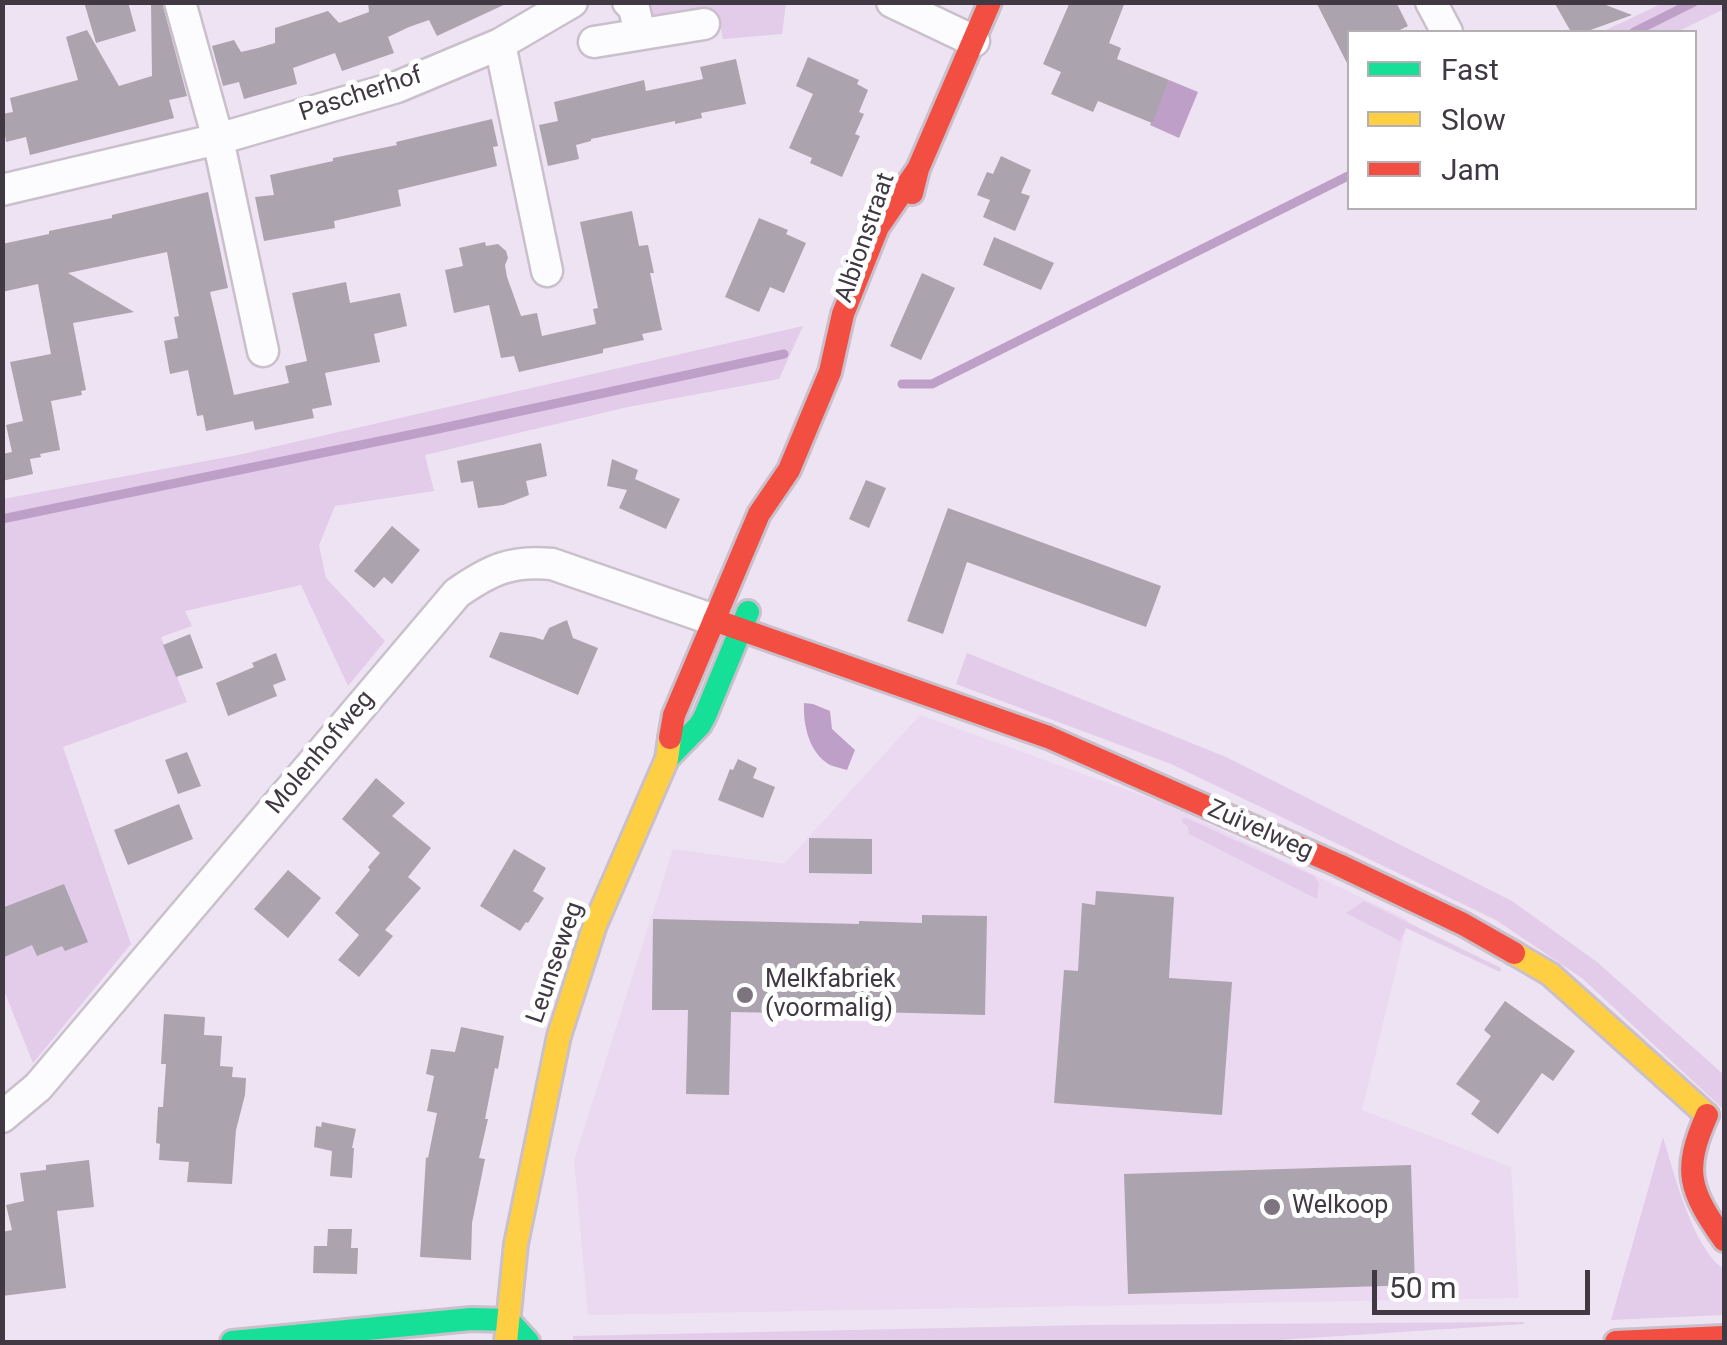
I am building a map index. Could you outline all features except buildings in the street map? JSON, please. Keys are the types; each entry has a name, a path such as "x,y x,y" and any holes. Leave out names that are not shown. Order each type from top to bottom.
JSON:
{"main road":[{"name":"Albionstraat","path":"900,235 918,169 990,2"},
{"name":"Albionstraat","path":"728,624 760,514 789,470 830,372 843,314 878,227 918,169"},
{"name":"Albionstraat","path":"830,372 867,322"},
{"name":"Albionstraat","path":"784,523 789,470"},
{"path":"728,624 756,593"},
{"name":"Leunseweg","path":"507,1331 516,1244 558,1036 595,925 666,760 674,714 728,624"},
{"name":"Zuivelweg","path":"728,624 1048,737 1463,924 1550,974 1716,1122"},
{"path":"1716,1122 1691,1158 1710,1219 1724,1240"},
{"name":"Leunseweg","path":"528,1193 535,1273"},
{"path":"232,1342 456,1320 507,1331 531,1342 534,1308"},
{"path":"1616,1342 1724,1337"}],"street":[{"path":"180,2 218,139 263,351"},
{"name":"Pascherhof","path":"2,190 218,139 397,87 500,44 572,2"},
{"path":"628,2 634,8 640,34"},
{"path":"892,2 974,40"},
{"path":"1431,2 1446,30"},
{"path":"594,42 704,24"},
{"path":"500,44 547,271"},
{"name":"Molenhofweg","path":"2,1117 38,1087 457,593 479,578 504,566 552,564 728,624"}],"shaded area":[{"path":"640,3 786,3 782,34 723,39 718,13 652,21"},
{"path":"1663,3 1724,3 1724,9 1681,30 1606,30"},
{"path":"1169,80 1198,92 1179,138 1150,125"},
{"path":"803,326 779,379 628,407 425,455 434,491 335,506 319,545 326,578 385,641 348,686 301,585 185,611 192,626 161,637 187,702 63,747 131,944 33,1063 3,988 3,499 238,455"},
{"path":"967,653 1226,757 1512,901 1597,962 1724,1075 1724,1110 1583,979 1496,920 1171,764 956,684"},
{"path":"804,703 830,711 832,729 855,750 847,770 830,765 812,746"},
{"path":"920,715 1166,804 1408,920 1362,1110 1511,1167 1519,1298 588,1315 574,1160 673,849 784,864"},
{"path":"1184,817 1314,876 1319,883 1317,899 1189,834 1182,822"},
{"path":"1364,901 1501,968 1500,972 1406,928 1400,941 1346,913"},
{"path":"1663,1137 1694,1228 1724,1269 1724,1315 1611,1320"},
{"path":"1523,1322 1248,1342 573,1342 573,1336 1088,1325"}],"waterway":[{"path":"1638,30 1694,2"},
{"path":"902,384 932,384 1347,176"},
{"path":"2,519 784,354"}],"traffic: fast":[{"path":"667,759 705,716 748,612"},
{"path":"232,1342 471,1319 508,1320 528,1342"}],"traffic: slow":[{"path":"506,1342 516,1244 559,1036 595,925 667,759 670,738"},
{"path":"1514,953 1550,974 1707,1115"}],"traffic: jam":[{"path":"912,193 918,169 990,2"},
{"path":"670,738 674,715 759,514 789,470 830,372 843,314 878,227 918,169"},
{"path":"714,620 1048,737 1339,865 1514,953"},
{"path":"1707,1115 1694,1151 1693,1180 1703,1207 1724,1240"},
{"path":"1616,1342 1724,1337"}],"place":[{"name":"Melkfabriek (voormalig)","path":"745,995"},
{"name":"Welkoop","path":"1272,1207"}]}
